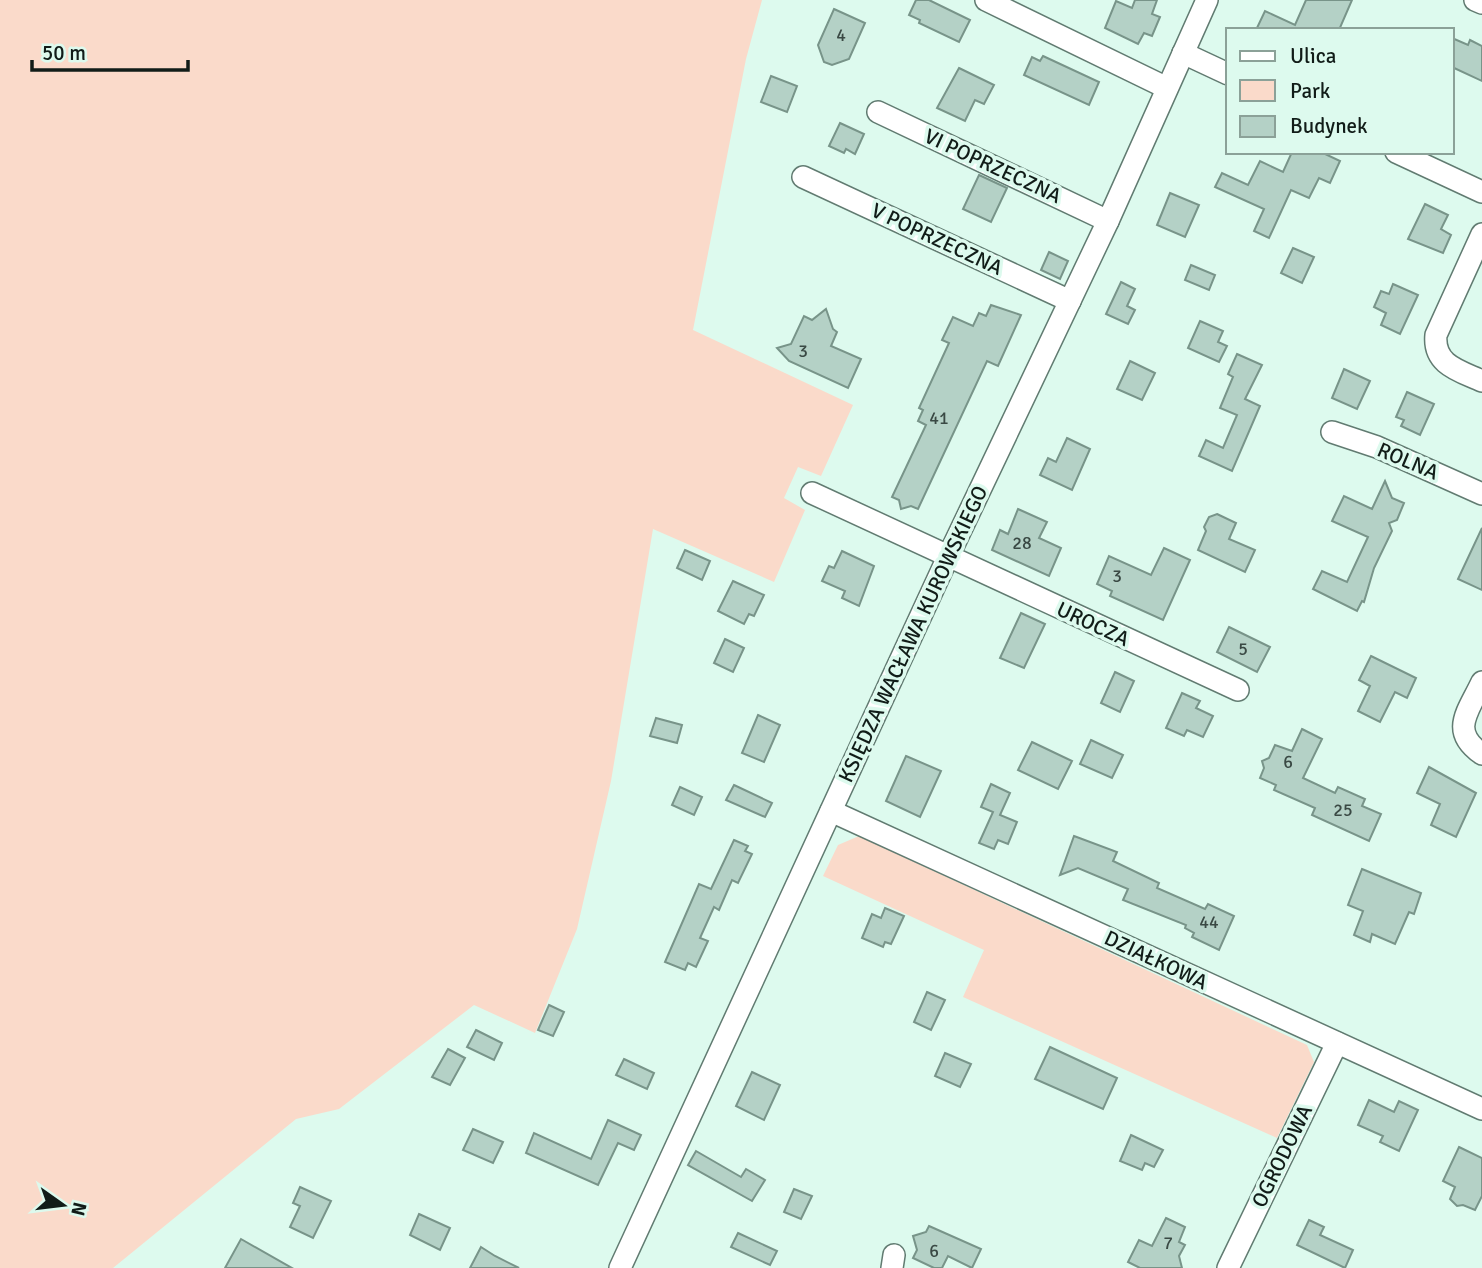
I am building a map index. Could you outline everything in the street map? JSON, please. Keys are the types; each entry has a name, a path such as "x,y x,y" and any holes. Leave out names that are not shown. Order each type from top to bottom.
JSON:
{"street":[{"path":"986,0 1167,88"},
{"name":"KSIĘDZA WACŁAWA KUROWSKIEGO","path":"620,1268 948,557 1108,221 1207,0"},
{"path":"1475,0 1482,3"},
{"path":"1183,53 1226,73"},
{"name":"VI POPRZECZNA","path":"878,112 1108,221"},
{"path":"1400,154 1482,192"},
{"name":"V POPRZECZNA","path":"803,177 1070,301"},
{"path":"1482,234 1436,335 1435,345 1446,364 1482,381"},
{"name":"ROLNA","path":"1332,432 1377,447 1482,494"},
{"name":"UROCZA","path":"812,493 1238,690"},
{"path":"1482,682 1463,723 1467,743 1482,754"},
{"name":"DZIAŁKOWA","path":"831,811 1482,1109"},
{"name":"OGRODOWA","path":"1227,1268 1337,1043"}],"green space":[{"path":"0,0 762,0 746,59 693,330 853,405 821,476 798,467 784,498 805,510 774,582 653,529 611,781 577,929 535,1033 474,1005 339,1109 296,1119 113,1268 0,1268"},
{"path":"859,836 1307,1045 1314,1062 1277,1138 963,997 984,950 823,876 838,845"}],"building":[{"path":"916,0 929,0 970,20 959,42 919,23 920,20 909,15"},
{"path":"1135,0 1157,0 1152,14 1160,17 1152,36 1144,33 1138,44 1105,28 1116,1 1132,8"},
{"path":"1306,0 1352,0 1340,28 1257,28 1265,11 1295,25"},
{"path":"834,9 865,23 849,59 832,65 824,62 818,45"},
{"path":"1454,39 1468,45 1470,40 1482,46 1482,81 1454,68"},
{"path":"1043,56 1099,82 1089,105 1024,75 1032,57 1040,61"},
{"path":"959,68 994,85 984,104 975,100 965,121 937,108"},
{"path":"771,76 797,86 787,112 761,102"},
{"path":"840,123 864,134 855,154 846,149 844,153 829,146"},
{"path":"1291,154 1325,154 1340,161 1330,183 1319,178 1309,198 1291,190 1269,238 1254,231 1264,209 1215,187 1222,173 1248,185 1260,161 1283,172"},
{"path":"979,175 1007,188 991,222 963,209"},
{"path":"1170,193 1199,205 1185,237 1157,225"},
{"path":"1425,204 1448,215 1441,229 1451,235 1443,253 1408,239"},
{"path":"1293,248 1314,257 1302,283 1281,273"},
{"path":"1049,252 1068,261 1060,279 1041,270"},
{"path":"1191,265 1215,275 1209,290 1185,280"},
{"path":"1121,282 1135,289 1127,306 1135,310 1128,324 1106,314"},
{"path":"1393,284 1418,295 1400,334 1381,325 1386,313 1374,307 1381,291 1389,294"},
{"path":"991,305 1021,315 998,366 987,361 918,509 911,506 901,509 899,500 892,497 926,425 918,421 923,410 919,408 949,343 942,340 953,317 973,326 979,313 986,316"},
{"path":"826,309 833,329 837,332 831,346 861,359 848,388 789,361 777,348 791,344 804,316 812,320"},
{"path":"1200,321 1223,331 1218,342 1227,346 1219,362 1188,348"},
{"path":"1237,354 1262,365 1245,399 1260,406 1232,471 1199,456 1206,440 1223,448 1237,415 1220,408 1233,377 1228,374"},
{"path":"1130,361 1155,373 1142,400 1117,389"},
{"path":"1344,369 1370,381 1357,409 1332,398"},
{"path":"1407,392 1434,404 1420,435 1401,426 1404,420 1396,417"},
{"path":"1067,438 1090,449 1072,490 1040,475 1048,458 1056,462"},
{"path":"1385,481 1392,498 1404,503 1397,520 1389,523 1392,531 1374,568 1364,602 1362,601 1357,611 1313,589 1322,571 1347,582 1368,537 1332,521 1344,496 1372,509"},
{"path":"1018,509 1047,522 1039,538 1061,548 1049,576 992,550 1000,530 1008,534"},
{"path":"1217,514 1236,523 1229,539 1255,550 1245,572 1198,550 1209,517"},
{"path":"1482,528 1482,590 1458,579"},
{"path":"1164,548 1190,560 1163,620 1110,596 1112,591 1097,584 1109,556 1151,575"},
{"path":"685,550 710,561 702,580 677,568"},
{"path":"842,551 874,566 859,606 842,598 845,591 822,581 829,566 834,568"},
{"path":"733,581 764,595 754,616 749,614 744,624 718,611"},
{"path":"1021,613 1045,624 1024,668 1000,658"},
{"path":"1229,627 1270,647 1257,672 1217,652"},
{"path":"725,639 744,648 733,672 714,663"},
{"path":"1371,656 1416,678 1407,698 1395,692 1380,722 1358,711 1370,686 1359,680"},
{"path":"1115,672 1134,681 1120,712 1101,703"},
{"path":"1182,693 1200,701 1196,708 1213,716 1203,737 1187,730 1184,736 1166,728"},
{"path":"758,715 780,725 764,762 742,753"},
{"path":"656,718 682,725 677,743 650,736"},
{"path":"1302,729 1322,739 1303,778 1335,793 1338,787 1365,799 1362,806 1381,814 1369,841 1312,815 1315,808 1274,790 1276,785 1260,778 1264,768 1262,761 1269,758 1275,745 1292,751"},
{"path":"1091,740 1123,755 1112,778 1080,764"},
{"path":"1032,742 1072,761 1058,789 1018,770"},
{"path":"906,756 941,771 920,817 886,801"},
{"path":"1429,767 1476,793 1456,837 1431,825 1440,804 1417,793"},
{"path":"991,784 1010,793 1000,815 1017,822 1008,844 998,840 994,849 979,843 993,812 981,807"},
{"path":"734,785 772,803 765,817 726,800"},
{"path":"680,787 702,797 694,815 672,805"},
{"path":"1074,836 1117,852 1113,861 1159,883 1157,888 1205,909 1208,904 1234,916 1219,950 1192,937 1194,933 1185,928 1186,925 1123,900 1128,889 1078,868 1060,875"},
{"path":"734,840 748,846 745,851 752,854 738,883 732,880 719,910 714,907 700,938 708,941 696,967 688,963 685,970 665,962 699,884 711,889"},
{"path":"1362,869 1421,893 1414,914 1409,912 1395,944 1372,934 1370,942 1354,935 1363,911 1348,905"},
{"path":"885,908 904,916 891,944 885,942 883,947 862,938 872,914 881,918"},
{"path":"927,992 945,1000 931,1030 914,1022"},
{"path":"549,1005 564,1012 553,1036 538,1030"},
{"path":"476,1030 502,1043 494,1060 467,1047"},
{"path":"1050,1047 1117,1078 1103,1109 1035,1079"},
{"path":"448,1049 465,1058 450,1085 432,1077"},
{"path":"945,1053 971,1064 960,1087 935,1076"},
{"path":"624,1059 654,1073 647,1089 616,1075"},
{"path":"752,1072 780,1085 764,1120 736,1106"},
{"path":"1369,1100 1394,1112 1399,1101 1418,1110 1399,1151 1380,1142 1383,1136 1358,1125"},
{"path":"608,1120 641,1135 634,1150 618,1143 598,1185 526,1153 534,1133 591,1159"},
{"path":"473,1129 503,1142 493,1163 463,1150"},
{"path":"1131,1135 1163,1150 1154,1167 1145,1163 1142,1170 1120,1161"},
{"path":"1459,1147 1482,1158 1482,1196 1475,1210 1463,1205 1457,1206 1450,1199 1455,1187 1443,1181"},
{"path":"696,1151 741,1177 746,1169 765,1180 752,1201 688,1165"},
{"path":"300,1187 331,1201 313,1238 290,1227 300,1206 293,1203"},
{"path":"794,1189 812,1196 801,1219 784,1212"},
{"path":"419,1214 450,1228 440,1250 410,1235"},
{"path":"1166,1218 1185,1227 1179,1242 1185,1245 1179,1256 1182,1268 1140,1268 1128,1262 1139,1240 1152,1246"},
{"path":"1309,1220 1324,1227 1320,1235 1353,1250 1345,1268 1297,1245"},
{"path":"929,1226 981,1249 972,1268 948,1256 942,1268 934,1268 913,1258 917,1250 913,1236 926,1232"},
{"path":"738,1233 777,1251 770,1265 731,1247"},
{"path":"241,1239 292,1268 225,1268"},
{"path":"481,1247 495,1256 519,1268 470,1268"}]}
